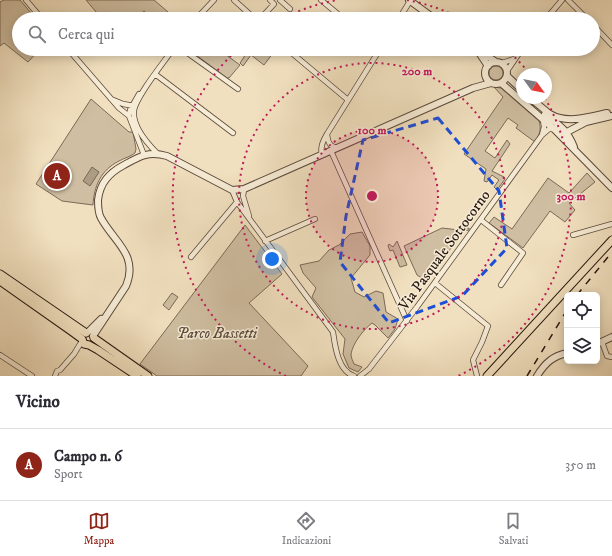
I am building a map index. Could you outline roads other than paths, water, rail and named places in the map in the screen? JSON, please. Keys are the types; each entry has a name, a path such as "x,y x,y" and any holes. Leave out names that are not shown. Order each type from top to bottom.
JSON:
{"main road":[{"path":"487,376 612,240"},
{"path":"0,274 137,376"},
{"path":"0,281 87,339 148,376"}],"street":[{"path":"26,0 36,12"},
{"path":"203,12 214,0"},
{"path":"234,0 247,12"},
{"path":"321,0 336,12"},
{"path":"403,12 409,0 425,12"},
{"path":"552,12 562,0"},
{"path":"568,0 580,12"},
{"path":"266,12 276,1 290,8"},
{"path":"600,32 612,44"},
{"path":"74,56 110,98 130,116 144,155"},
{"path":"130,116 138,94 146,87 168,56"},
{"path":"192,56 238,89"},
{"path":"296,56 348,100"},
{"path":"322,155 321,150 327,134 375,56"},
{"path":"482,56 488,66"},
{"path":"489,56 499,62 516,83"},
{"path":"473,88 486,75 488,66 492,63 515,58"},
{"path":"55,376 57,371 60,370 74,354 106,315 126,286 129,278 130,267 125,251 99,213 99,192 103,183 111,173 144,155 157,153 167,156 232,190 244,189 473,88 491,83 501,83 505,80 515,58"},
{"path":"155,74 233,133"},
{"path":"486,75 487,79 491,83"},
{"path":"501,83 526,106 554,128 612,188"},
{"path":"110,98 133,108"},
{"path":"535,104 540,111 564,128 574,148"},
{"path":"538,104 551,114 560,118 570,119 612,112"},
{"path":"526,106 563,132 567,132 586,122 612,116"},
{"path":"124,112 133,108"},
{"path":"133,108 135,119 141,133 157,153"},
{"path":"570,119 575,125 571,140"},
{"path":"542,135 544,128 543,120"},
{"name":"Via Pasquale Sottocorno","path":"360,376 369,369 407,321 542,135 549,129 554,128"},
{"path":"327,134 328,144 332,147 338,148"},
{"path":"331,151 407,321"},
{"path":"244,189 243,196 245,206 251,222"},
{"path":"232,190 237,202 251,222 333,332 341,363 347,371 354,376"},
{"path":"191,257 237,202"},
{"path":"265,241 315,219"},
{"path":"481,220 523,252 501,285"},
{"path":"573,235 612,224"},
{"path":"435,283 488,326 473,360 477,376"},
{"path":"612,337 600,343 607,356 612,357"},
{"path":"537,376 550,359 564,354"},
{"path":"0,356 32,376"},
{"path":"58,376 60,370"}],"railway":[{"path":"579,292 612,252"},
{"path":"527,376 564,315"}],"place":[{"name":"Campo n. 6","path":"57,176"}],"park label":[{"name":"Parco Bassetti","path":"217,333"}]}
